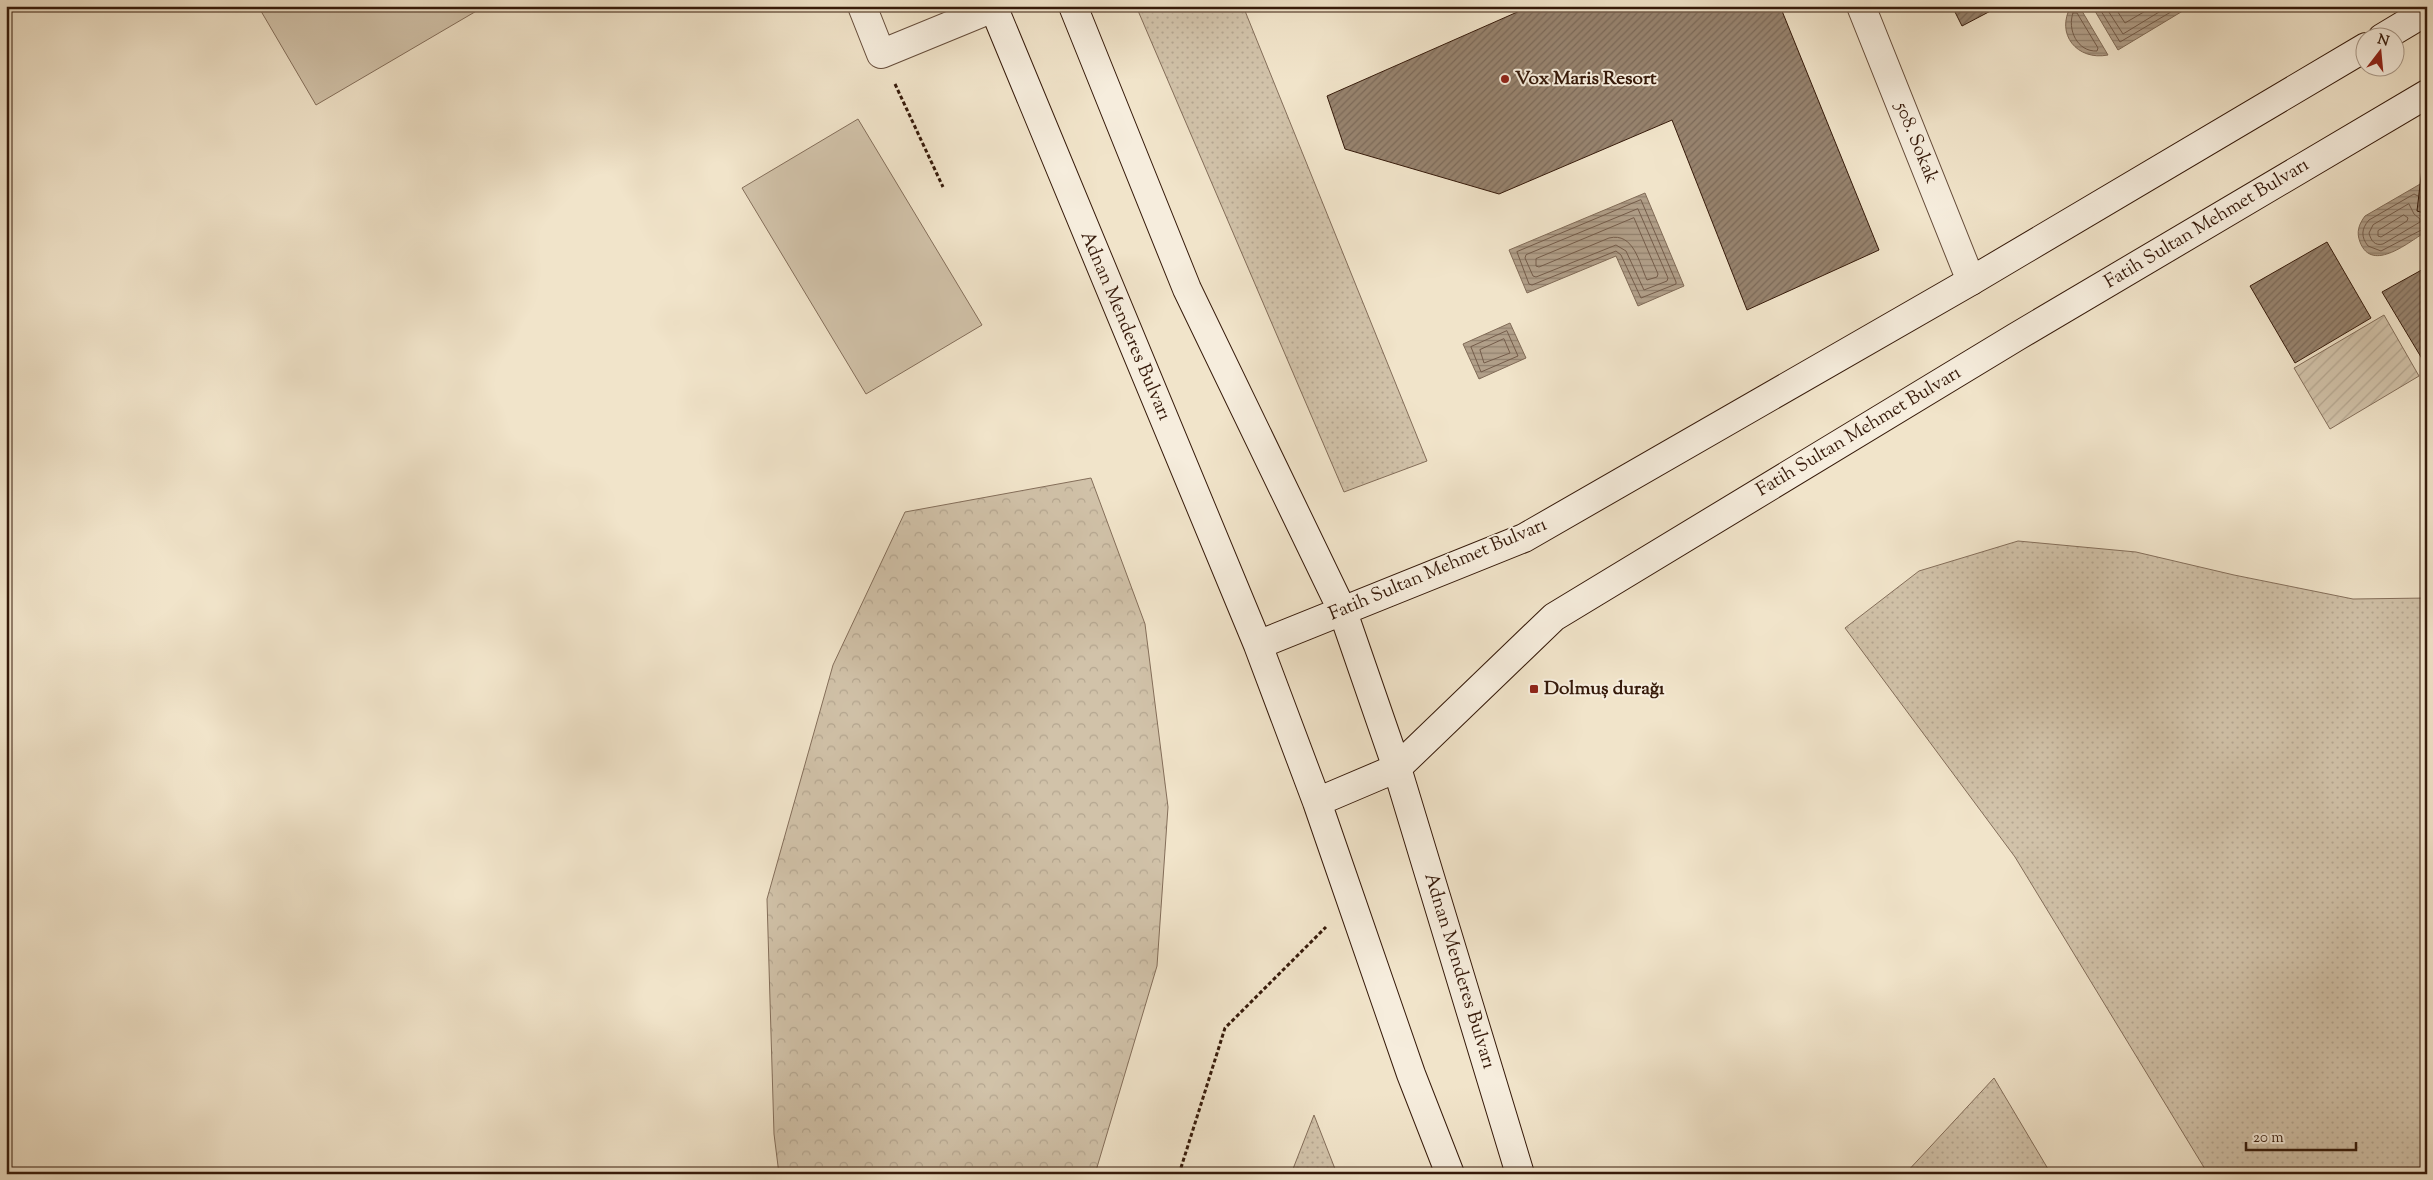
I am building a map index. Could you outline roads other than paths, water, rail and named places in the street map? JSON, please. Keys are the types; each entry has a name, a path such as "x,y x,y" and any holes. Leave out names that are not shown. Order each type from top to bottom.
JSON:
{"main road":[{"path":"862,6 881,54 993,7"},
{"path":"1073,6 1187,288 1344,612"},
{"name":"508. Sokak","path":"1861,6 1971,281"},
{"name":"Adnan Menderes Bulvarı","path":"993,7 1258,645 1317,802"},
{"path":"2399,28 2427,11"},
{"name":"Fatih Sultan Mehmet Bulvarı","path":"1258,645 1524,538 1971,281 2356,53"},
{"name":"Fatih Sultan Mehmet Bulvarı","path":"1317,802 1397,768 1554,617 2024,332 2427,94"},
{"name":"Adnan Menderes Bulvarı","path":"1344,612 1397,768 1520,1174"},
{"path":"1317,802 1412,1074 1450,1174"}],"water":[{"path":"2071,6 2079,6 2108,55 2097,56 2087,54 2078,50 2072,43 2066,26"},
{"path":"2092,6 2191,6 2118,50"},
{"path":"2422,183 2427,209 2427,231 2392,252 2373,255 2366,251 2358,235 2360,225 2365,216"},
{"path":"1645,193 1684,286 1638,306 1616,256 1527,293 1509,250"},
{"path":"1510,323 1526,358 1479,379 1463,344"}],"place":[{"name":"Vox Maris Resort","path":"1505,79"},
{"name":"Dolmuş durağı","path":"1534,689"}]}
